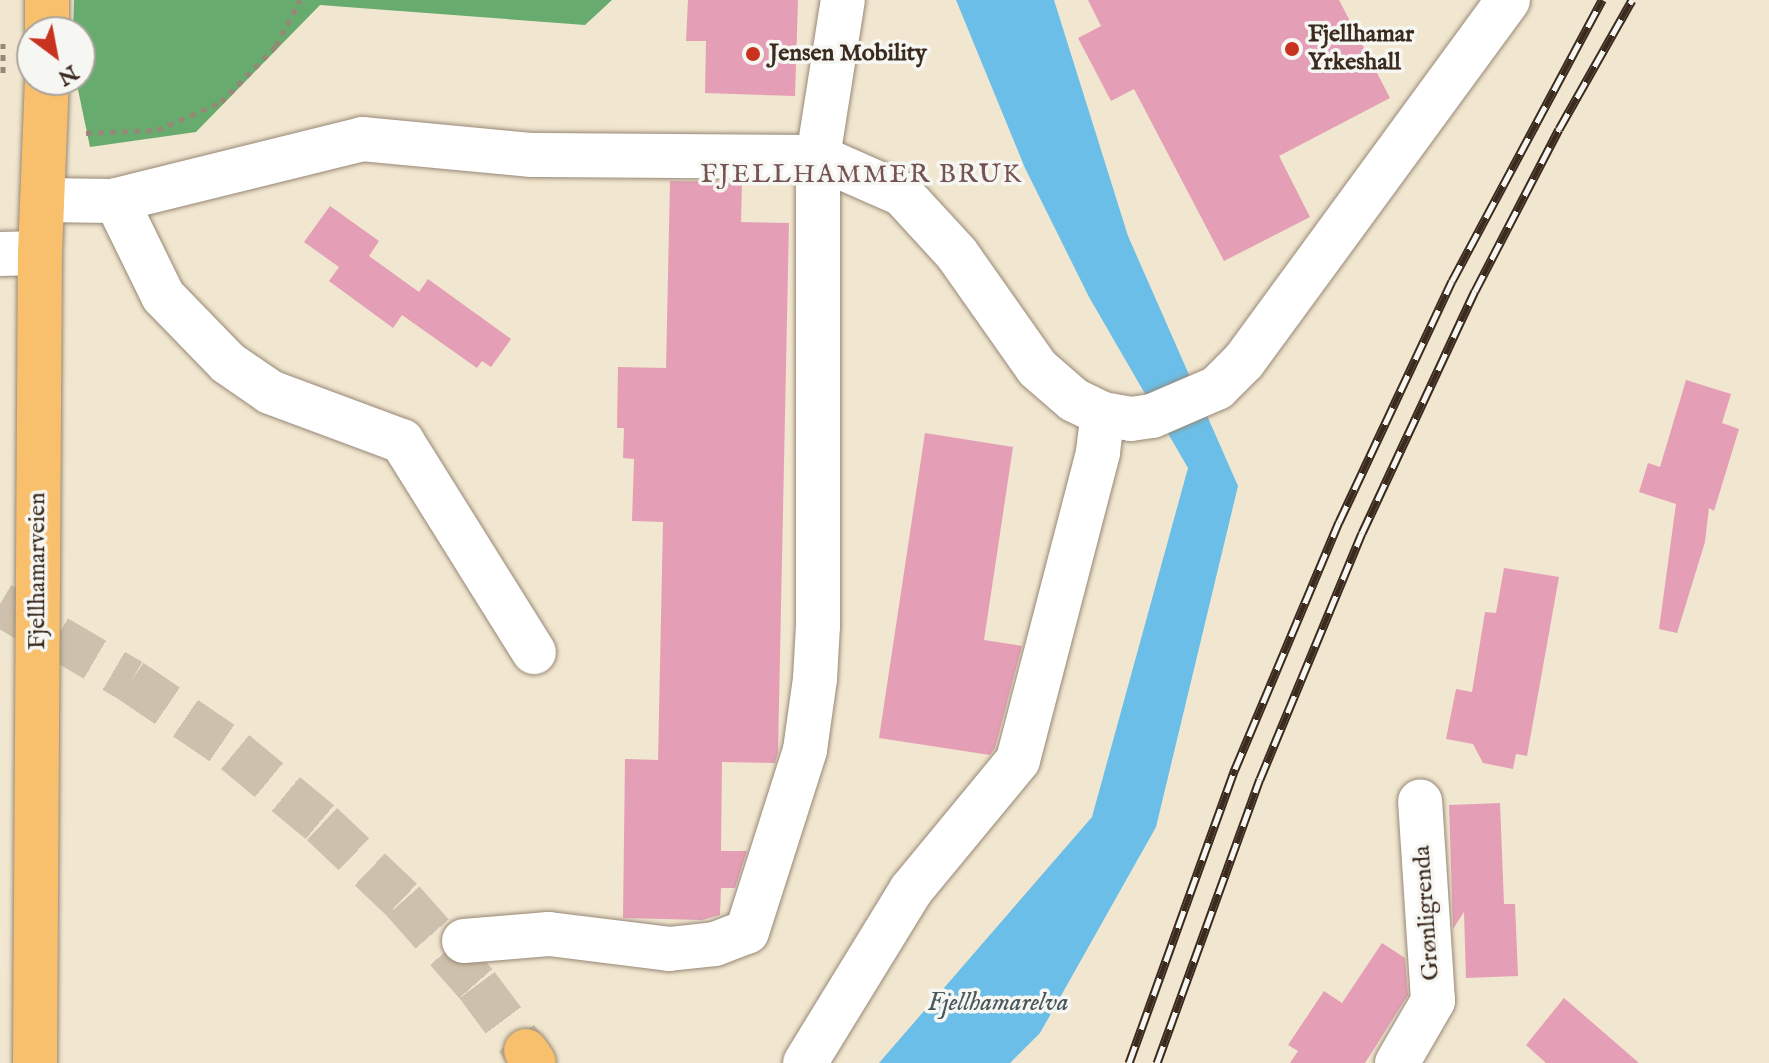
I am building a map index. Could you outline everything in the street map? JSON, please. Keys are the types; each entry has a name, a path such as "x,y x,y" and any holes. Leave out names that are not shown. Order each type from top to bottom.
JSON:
{"main road":[{"name":"Fjellhamarveien","path":"35,1063 20,254 43,200 46,96"}],"street":[{"path":"464,941 549,934 669,949 715,944 747,932 805,750 815,679 818,626 818,157 843,0"},
{"path":"43,200 116,200 362,139 532,155 818,157 902,194 957,254 1037,368 1074,400 1103,414 1131,419 1152,416 1217,388 1244,361 1508,0"},
{"path":"116,200 163,296 228,363 270,392 402,441 534,652"},
{"path":"805,1063 911,890 1018,760 1098,452 1103,414"},
{"name":"Grønligrenda","path":"1397,1063 1433,1001 1420,801"}],"path":[{"path":"84,133 157,130 221,102 276,46 300,0"}],"green space":[{"path":"74,0 612,0 585,25 320,5 196,132 90,147 79,96 96,96 96,16 74,16"}],"water":[{"name":"Fjellhamarelva","path":"956,0 1054,0 1128,236 1238,486 1156,827 1040,1033 1010,1063 879,1063 1092,817 1188,468 1089,297 1025,168"}],"building":[{"path":"688,0 798,0 795,96 705,93 706,41 686,41"},
{"path":"1088,0 1339,0 1390,98 1279,156 1310,217 1224,261 1134,89 1111,101 1078,38 1101,26"},
{"path":"670,181 742,182 741,222 789,223 778,752 775,763 722,762 721,851 747,851 735,888 721,888 720,915 702,920 623,918 625,759 658,760 663,522 632,521 634,459 623,458 624,428 617,428 618,367 666,368"},
{"path":"330,206 379,241 369,256 419,292 428,279 511,339 491,367 482,361 477,368 402,315 393,328 329,281 339,267 304,242"},
{"path":"1686,380 1731,394 1722,423 1739,429 1714,511 1709,508 1705,542 1677,633 1659,629 1676,504 1639,492 1648,463 1660,467"},
{"path":"925,433 1013,447 984,640 1022,646 995,748 990,755 879,738"},
{"path":"1504,568 1559,577 1527,756 1516,754 1513,769 1483,763 1473,744 1446,739 1456,689 1472,692 1485,612 1496,613"},
{"path":"1500,803 1504,904 1515,904 1518,976 1466,978 1464,912 1453,929 1449,805"},
{"path":"1382,943 1405,958 1408,995 1365,1063 1290,1063 1298,1051 1288,1045 1324,991 1342,1003"},
{"path":"1564,998 1639,1063 1546,1063 1526,1045"}],"tunnel":[{"path":"0,604 131,681 235,752 322,824 403,901 477,985 526,1051"}],"railway":[{"path":"1129,1063 1235,769 1339,522 1452,281 1602,0"},
{"path":"1157,1063 1260,779 1362,533 1475,291 1559,129 1632,0"}],"place":[{"name":"Fjellhamar Yrkeshall","path":"1292,49"},
{"name":"Jensen Mobility","path":"753,54"}],"district":[{"name":"FJELLHAMMER BRUK","path":"862,175"}]}
